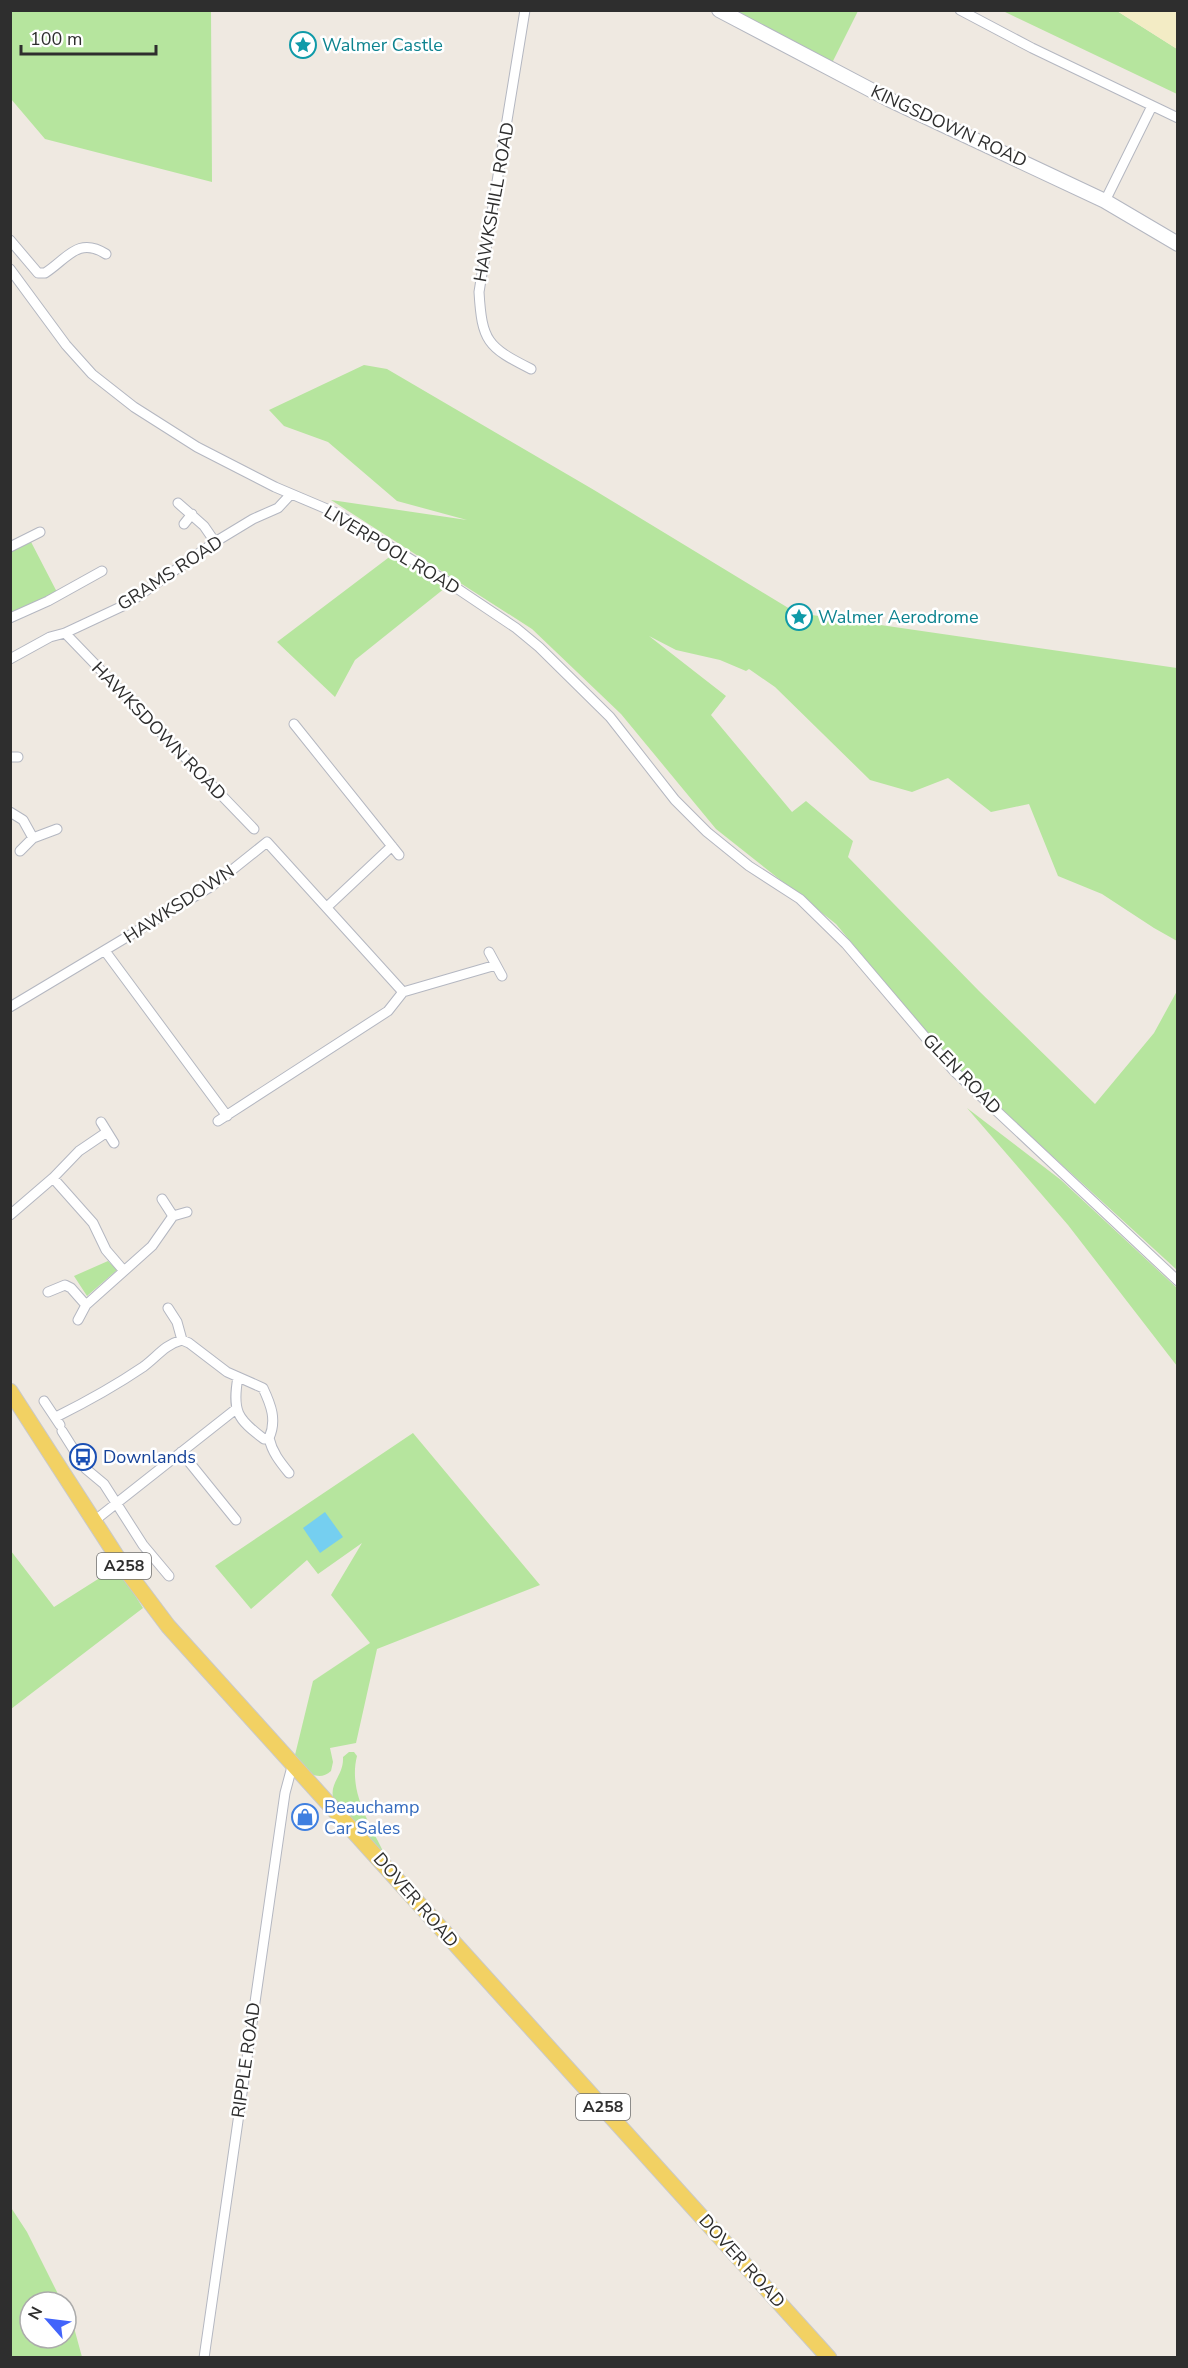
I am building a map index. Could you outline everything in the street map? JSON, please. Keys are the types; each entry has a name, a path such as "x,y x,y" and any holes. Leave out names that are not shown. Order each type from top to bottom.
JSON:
{"main road":[{"name":"DOVER ROAD","path":"10,1391 137,1585 168,1626 830,2358"}],"street":[{"name":"HAWKSHILL ROAD","path":"525,10 479,292 481,324 484,333 494,346 531,369"},
{"name":"KINGSDOWN ROAD","path":"719,10 890,100 1105,201 1178,244"},
{"path":"960,10 1032,48 1178,118"},
{"path":"1105,201 1152,106"},
{"path":"10,240 39,273 45,273 70,252 85,247 94,246 106,254"},
{"name":"LIVERPOOL ROAD","path":"10,269 66,345 93,374 115,393 197,447 291,494 334,512 406,555 516,628 539,646 609,717 675,800 707,832 749,866"},
{"name":"GRAMS ROAD","path":"10,659 50,637 65,633 127,604 216,542 253,519 278,508 291,494"},
{"path":"178,503 192,514 216,542"},
{"path":"184,524 192,514"},
{"path":"10,547 40,532"},
{"path":"10,618 48,602 102,572"},
{"name":"HAWKSDOWN ROAD","path":"65,633 254,829"},
{"path":"294,724 399,855"},
{"path":"10,812 23,820 33,838"},
{"path":"20,851 33,838 57,830"},
{"name":"HAWKSDOWN","path":"10,1007 212,886 267,842 403,992"},
{"path":"327,907 392,846"},
{"name":"GLEN ROAD","path":"749,866 800,899 831,929 954,1071 1178,1281"},
{"name":"HAWKSDOWN","path":"105,951 226,1116"},
{"path":"489,952 502,976"},
{"path":"218,1121 388,1011 403,992 496,965"},
{"path":"100,1122 114,1143"},
{"path":"11,1214 53,1178 79,1151 107,1132"},
{"path":"53,1178 93,1223 106,1250 124,1271"},
{"path":"162,1199 173,1216"},
{"path":"78,1320 86,1305 152,1246 173,1216 187,1212"},
{"path":"48,1292 65,1285 86,1305"},
{"path":"168,1308 177,1322 182,1340"},
{"path":"60,1424 146,1365 165,1347 182,1340 227,1372 263,1388 273,1408 273,1431 269,1438 271,1447 289,1473"},
{"path":"238,1377 235,1398 239,1417 264,1439 269,1438"},
{"path":"44,1401 86,1469 104,1484 143,1545 169,1576"},
{"path":"94,1521 236,1409"},
{"path":"181,1452 236,1520"},
{"name":"RIPPLE ROAD","path":"204,2358 284,1804 293,1763"}],"green space":[{"path":"10,11 211,11 212,182 45,139 11,99"},
{"path":"731,11 858,11 831,65"},
{"path":"1003,11 1117,11 1177,49 1177,94"},
{"path":"364,365 387,369 594,490 795,612 789,618 799,626 805,614 1177,668 1177,941 1102,894 1058,876 1029,804 991,812 948,778 912,792 870,780 775,687 749,669 746,671 720,660 676,650 649,636 726,696 711,715 792,812 806,801 853,841 848,857 979,991 1095,1104 1154,1033 1177,991 1177,1270 956,1068 836,924 716,829 621,714 532,629 331,500 467,520 397,501 328,442 284,426 269,410"},
{"path":"29,538 59,596 10,618 10,547"},
{"path":"392,555 445,588 355,660 335,697 277,642"},
{"path":"967,1108 1061,1180 1177,1288 1177,1366 1068,1225"},
{"path":"108,1261 117,1270 87,1296 74,1276"},
{"path":"413,1433 540,1585 377,1649 356,1743 330,1748 333,1762 331,1771 326,1775 315,1775 305,1770 295,1755 313,1681 370,1643 331,1595 362,1543 318,1574 307,1560 251,1609 215,1566"},
{"path":"11,1551 54,1607 117,1567 143,1608 11,1709"},
{"path":"349,1752 354,1752 357,1756 355,1782 358,1795 367,1820 385,1855 333,1797 333,1787 343,1763 343,1757"},
{"path":"10,2206 27,2232 56,2290 18,2290 18,2350 78,2350 78,2342 82,2357 11,2357"}],"sand":[{"path":"1117,11 1177,11 1177,49"}],"water":[{"path":"325,1512 343,1537 320,1553 303,1528"}],"place":[{"name":"Walmer Castle","path":"303,45"},
{"name":"Walmer Aerodrome","path":"799,617"},
{"name":"Downlands","path":"83,1457"},
{"name":"Beauchamp Car Sales","path":"305,1817"}]}
